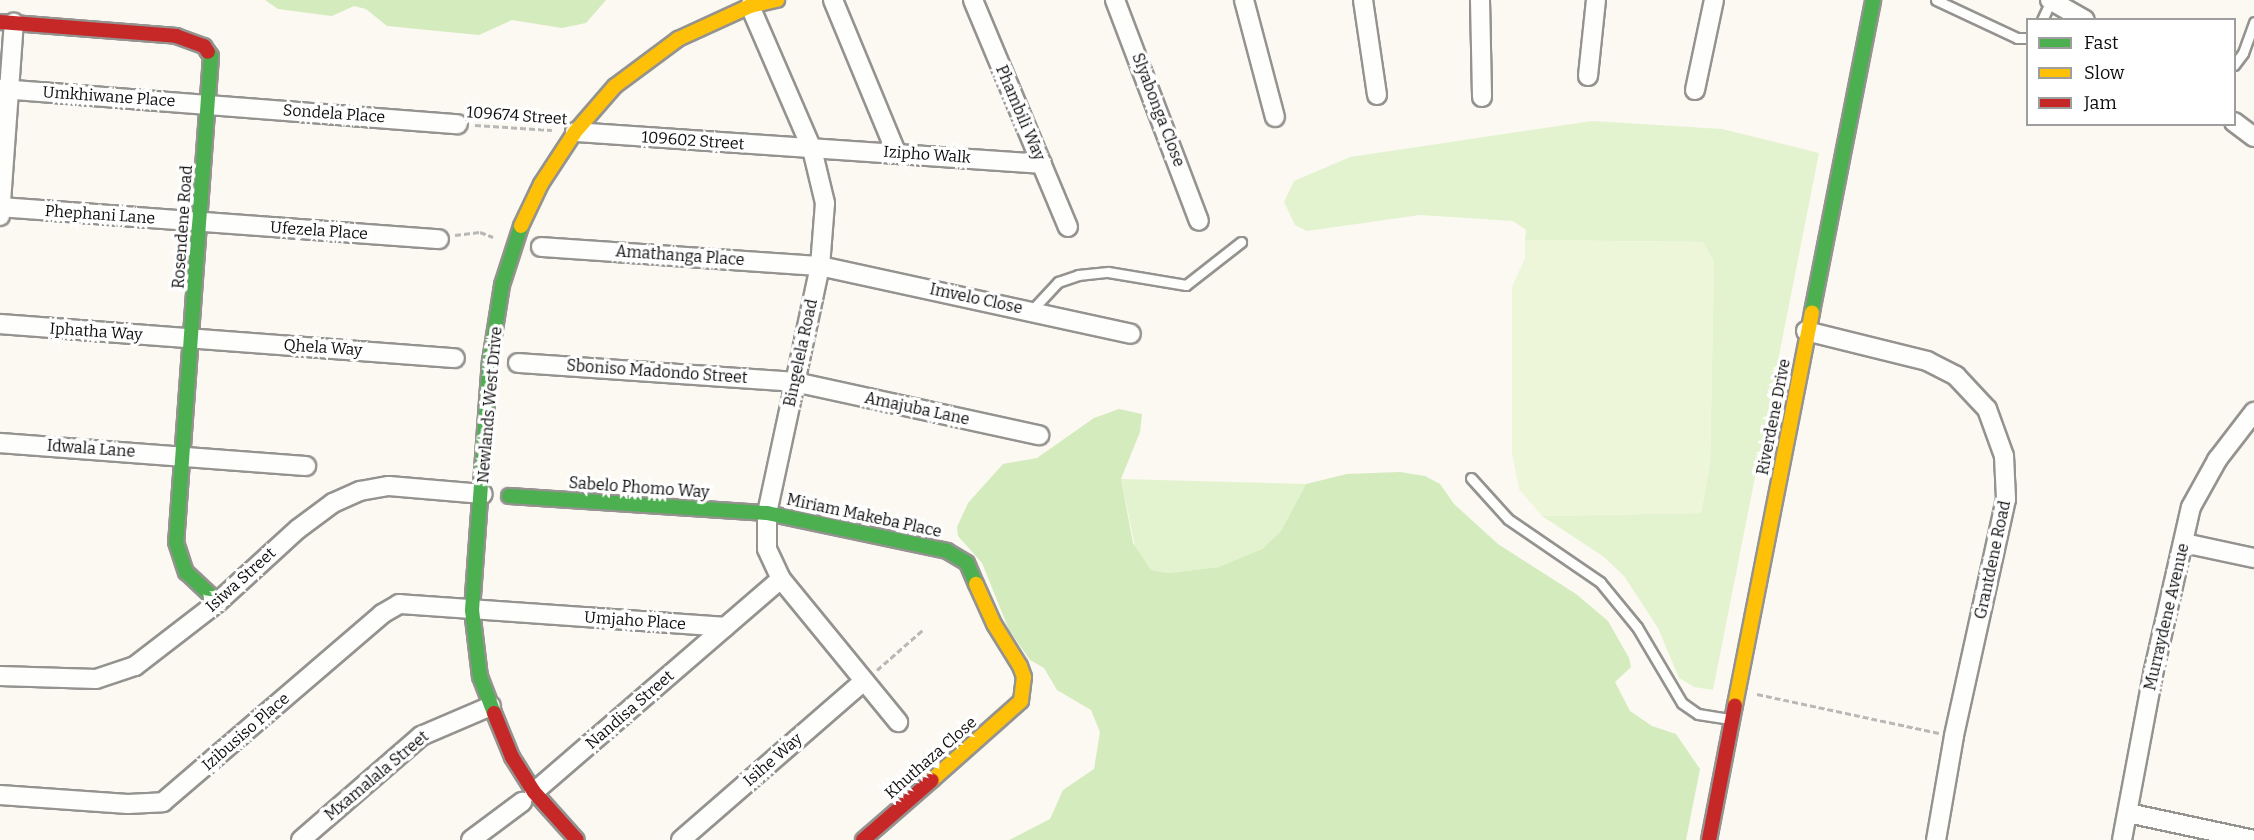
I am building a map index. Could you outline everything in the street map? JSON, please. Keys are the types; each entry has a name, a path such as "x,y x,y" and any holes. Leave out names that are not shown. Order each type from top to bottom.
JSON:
{"street":[{"name":"Newlands West Drive","path":"577,840 528,797 480,677 472,610 483,494 490,361 513,245 541,184 575,132 615,86 678,39 743,6 777,0"},
{"path":"833,0 896,152"},
{"name":"Phambili Way","path":"973,0 1068,227"},
{"name":"Slyabonga Close","path":"1114,0 1199,221"},
{"path":"1244,0 1275,117"},
{"path":"1363,0 1377,95"},
{"path":"1480,0 1482,97"},
{"path":"1588,76 1596,0"},
{"path":"1695,90 1714,0"},
{"name":"Riverdene Drive","path":"1709,840 1806,331 1873,0"},
{"path":"2050,0 2082,18"},
{"name":"Bingelela Road","path":"743,6 812,149 825,202 820,266 767,513 767,549 781,579 898,722"},
{"path":"0,216 7,22"},
{"name":"Rosendene Road","path":"7,22 193,40 204,45 211,56 178,555 186,572 218,602"},
{"name":"Umkhiwane Place","path":"4,89 209,105"},
{"name":"Sondela Place","path":"209,105 458,124"},
{"path":"2236,123 2254,137"},
{"name":"109602 Street","path":"575,132 812,149"},
{"name":"Izipho Walk","path":"812,149 896,152 1042,164"},
{"name":"Phephani Lane","path":"0,207 200,222"},
{"name":"Ufezela Place","path":"200,222 439,239"},
{"name":"Amathanga Place","path":"541,247 820,266"},
{"name":"Imvelo Close","path":"820,266 1131,334"},
{"name":"Iphatha Way","path":"0,324 192,339"},
{"name":"Grantdene Road","path":"1806,331 1927,361 1956,376 1978,398 1994,423 2004,456 2006,499 1954,736 1936,840"},
{"name":"Qhela Way","path":"192,339 455,358"},
{"name":"Sboniso Madondo Street","path":"518,363 795,382"},
{"name":"Amajuba Lane","path":"795,382 1039,435"},
{"name":"Murraydene Avenue","path":"2122,840 2153,674 2191,507 2217,460 2254,412"},
{"name":"Idwala Lane","path":"0,443 306,466"},
{"name":"Isiwa Street","path":"0,676 96,679 122,673 144,661 218,602 298,529 348,496 389,486 483,494"},
{"name":"Sabelo Phomo Way","path":"509,496 767,513"},
{"name":"Miriam Makeba Place","path":"767,513 954,554 971,569 994,624 1020,666 1024,677 1022,701"},
{"path":"2184,543 2254,558"},
{"path":"725,627 781,579"},
{"name":"Izibusiso Place","path":"0,795 158,804 174,795 392,607 409,604 472,610"},
{"name":"Umjaho Place","path":"472,610 725,627"},
{"name":"Nandisa Street","path":"471,840 528,797 725,627"},
{"name":"Isihe Way","path":"681,840 864,681"},
{"name":"Khuthaza Close","path":"863,840 1022,701"},
{"name":"Mxamalala Street","path":"301,840 422,736 491,706"},
{"path":"2128,813 2254,840"}],"lane":[{"path":"1936,0 2017,38 2026,38"},
{"path":"2043,18 2050,0"},
{"path":"2236,64 2243,53 2254,22"},
{"path":"1031,311 1058,282 1078,275 1108,272 1186,285 1241,242"},
{"path":"1471,478 1508,519 1600,582 1637,627 1683,703 1698,714 1733,719"}],"path":[{"name":"109674 Street","path":"458,124 575,132"},
{"path":"439,239 480,232 513,245"},
{"path":"864,681 924,629"},
{"path":"1738,690 1954,736"}],"green space":[{"path":"265,0 606,0 586,23 562,28 512,20 479,35 387,26 366,9 354,6 332,16 278,9"},
{"path":"1592,121 1722,129 1819,153 1713,690 1694,687 1679,678 1658,628 1624,576 1604,557 1542,516 1701,513 1710,463 1714,262 1703,242 1525,240 1526,230 1513,221 1420,215 1307,231 1295,225 1284,202 1294,181 1350,157"},
{"path":"1525,240 1703,242 1714,262 1710,463 1701,513 1542,516 1519,489 1512,453 1512,287 1525,258"},
{"path":"1119,409 1142,414 1140,432 1121,479 1133,543 1151,570 1169,573 1219,567 1262,549 1281,531 1306,484 1347,474 1400,472 1425,476 1440,484 1454,504 1498,544 1576,594 1608,621 1629,658 1631,667 1615,682 1630,711 1652,726 1676,734 1700,769 1686,840 1009,840 1050,819 1063,790 1094,769 1100,732 1091,710 1057,690 1044,668 1030,660 1009,630 982,563 958,536 957,527 968,503 1003,464 1037,458 1094,418"},
{"path":"1121,479 1306,484 1281,531 1262,549 1220,567 1169,573 1151,570 1136,551"}],"traffic: fast":[{"path":"1812,312 1873,0"},
{"path":"208,52 211,56 176,542 186,572 218,602"},
{"path":"494,713 480,677 472,610 490,361 502,285 521,226"},
{"path":"509,496 767,513 947,551 967,563 976,584"}],"traffic: slow":[{"path":"521,226 541,184 575,132 615,86 678,39 750,6 777,0"},
{"path":"1735,705 1812,312"},
{"path":"932,780 1021,701 1024,677 1020,666 994,624 976,584"}],"traffic: jam":[{"path":"0,22 176,36 204,46 208,52"},
{"path":"1709,840 1735,705"},
{"path":"494,713 512,757 534,792 577,840"},
{"path":"863,840 932,780"}]}
